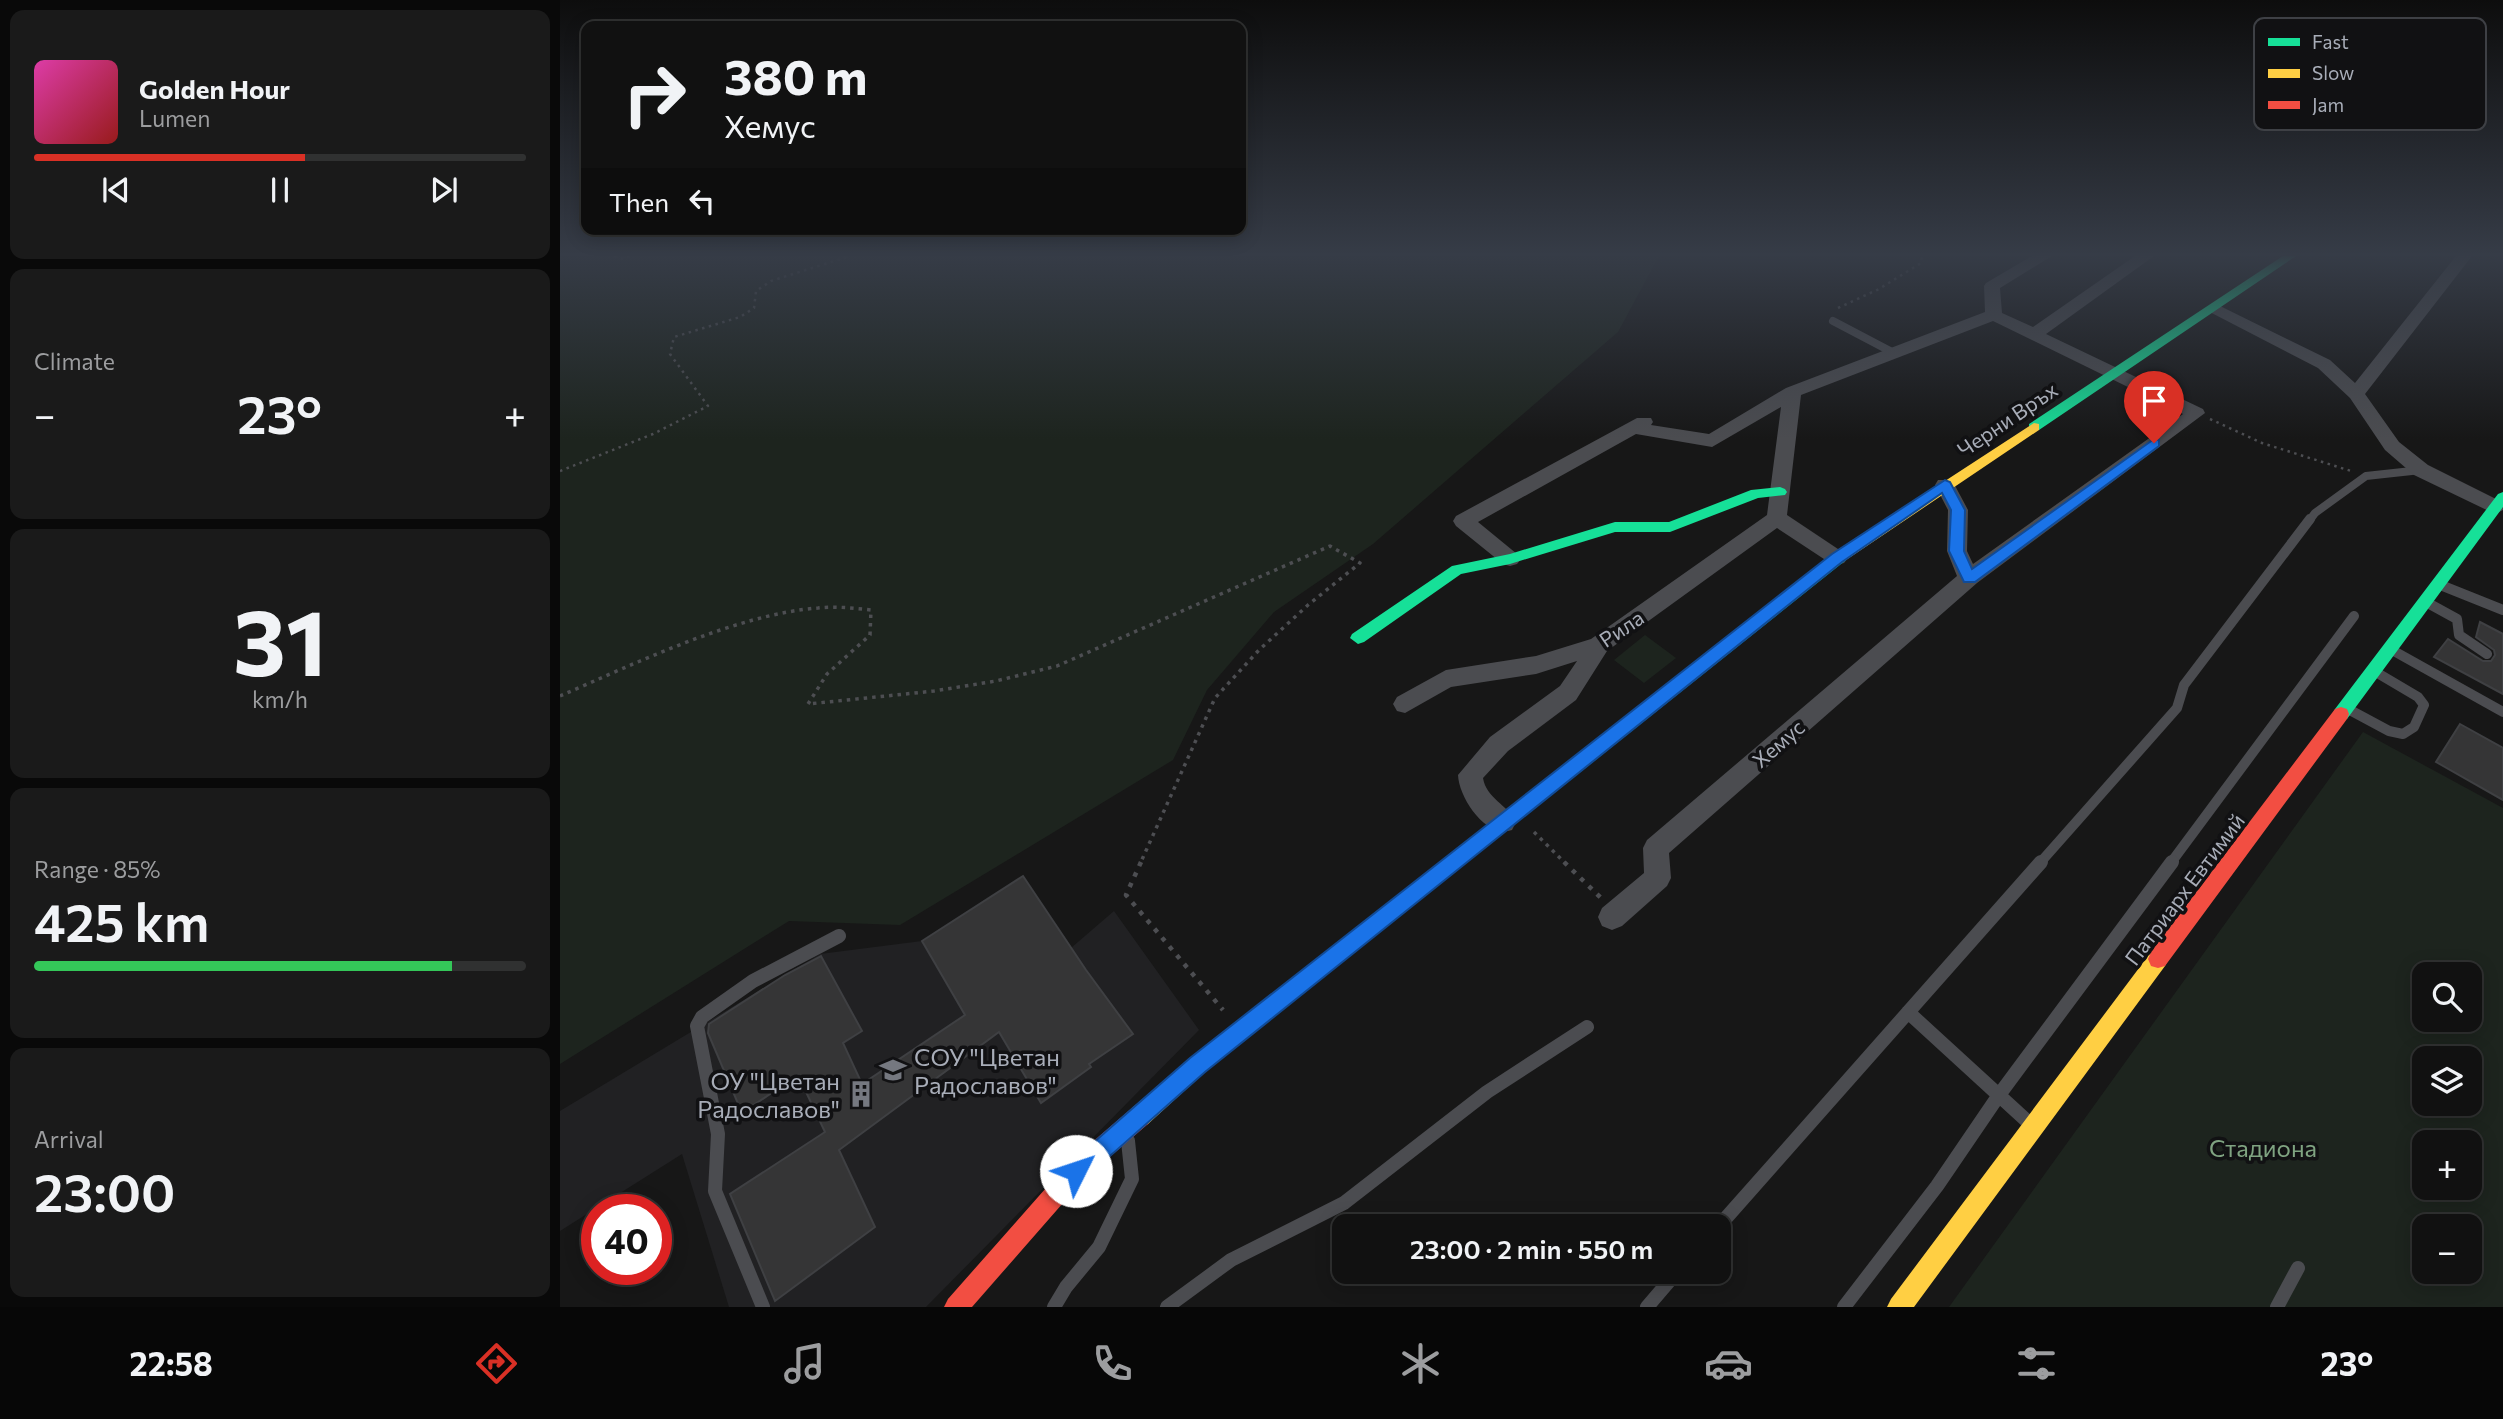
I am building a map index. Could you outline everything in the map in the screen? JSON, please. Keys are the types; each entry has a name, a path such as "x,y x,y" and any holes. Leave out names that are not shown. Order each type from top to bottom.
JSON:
{"street":[{"path":"1510,559 1463,521 1638,425 1713,440 1792,392 1989,317"},
{"path":"1998,317 2196,413"},
{"path":"2035,334 2059,317"},
{"name":"Черни Връх","path":"956,1307 1076,1171 1241,1031 1837,558 2199,317"},
{"path":"2228,317 2324,363 2356,394 2392,446 2421,470 2499,502"},
{"path":"2356,394 2417,317"},
{"path":"1792,392 1777,518 1837,558"},
{"name":"Хемус","path":"1614,916 1658,878 1656,848 1969,578 2196,413"},
{"path":"1945,485 1958,510 1957,551 1969,578"},
{"path":"1357,638 1457,570 1510,559 1615,527 1670,527 1756,494 1780,492"},
{"name":"Патриарх Евтимий","path":"1899,1307 2499,502"},
{"name":"Рила","path":"1405,704 1446,680 1536,665 1599,645 1777,518"},
{"path":"1509,818 1474,794 1469,785 1470,775 1499,744 1568,692 1599,645"}],"lane":[{"path":"1833,321 1892,352"},
{"path":"1729,1214 2177,708 2184,685 2315,513 2366,475 2421,470"},
{"path":"2438,584 2503,610"},
{"path":"2424,601 2457,620 2459,635 2487,654"},
{"path":"1844,1307 1937,1186 1999,1095 2354,616"},
{"path":"2389,649 2503,712"},
{"path":"2346,708 2389,731 2403,734 2414,727 2424,705 2418,697 2373,671"},
{"path":"762,1307 715,1191 718,1134 697,1026 702,1017 753,981 839,936"},
{"path":"1908,1012 2034,1127"},
{"path":"1167,1307 1231,1260 1344,1203 1487,1092 1587,1027"},
{"path":"1054,1307 1066,1287 1099,1247 1132,1179 1126,1128"},
{"path":"2277,1307 2298,1268"},
{"path":"1647,1307 1667,1284"}],"path":[{"path":"560,471 665,428 708,406 670,354 674,337 740,317"},
{"path":"1829,317 1833,321"},
{"path":"2196,413 2262,443 2366,475"},
{"path":"560,696 690,641 803,609 841,607 871,610 870,635 833,665 817,684 808,704 854,701 1010,679 1057,666 1330,546 1360,562 1269,641 1216,698 1126,895 1241,1031"},
{"path":"1509,818 1614,916"}],"shaded area":[{"name":"СОУ \"Цветан Радославов\"","path":"1023,876 1071,948 1114,911 1199,1030 926,1307 729,1307 682,1154 619,1194 581,1194 581,1218 560,1231 560,1111 820,954 922,941"}],"green space":[{"path":"560,317 1626,317 1618,332 1373,544 1274,612 1207,690 1173,760 900,925 789,921 560,1064"},
{"path":"1645,635 1676,658 1644,683 1614,660"},
{"name":"Стадиона","path":"2363,732 2503,808 2503,1307 1949,1307"}],"building":[{"path":"2480,622 2503,634 2503,694 2434,657 2448,639 2483,661 2491,661 2495,655 2494,650 2476,637"},
{"path":"2460,724 2503,748 2503,800 2436,762"},
{"name":"ОУ \"Цветан Радославов\"","path":"1023,876 1133,1034 1089,1064 1091,1067 1041,1103 999,1032 839,1150 875,1227 775,1301 730,1194 825,1132 798,1075 742,1113 708,1033 709,1024 785,975 821,956 862,1031 843,1043 862,1084 965,1015 922,941"}],"traffic: fast":[{"path":"2034,427 2199,317"},
{"path":"1358,638 1457,570 1510,559 1615,527 1670,527 1756,493 1780,492"},
{"path":"2341,714 2503,497"},
{"path":"1339,953 1841,556"}],"traffic: slow":[{"path":"1841,556 2034,427"},
{"path":"1140,1116 1198,1065 1339,953"},
{"path":"1899,1307 2158,959"}],"traffic: jam":[{"path":"2158,959 2341,714"},
{"path":"956,1307 1076,1171 1140,1116"}],"place":[{"name":"СОУ \"Цветан Радославов\"","path":"893,1070"},
{"name":"ОУ \"Цветан Радославов\"","path":"861,1094"}],"route":[{"path":"1076,1171 1198,1065 1837,558 1945,485 1958,510 1957,551 1969,578 2154,443"}]}
